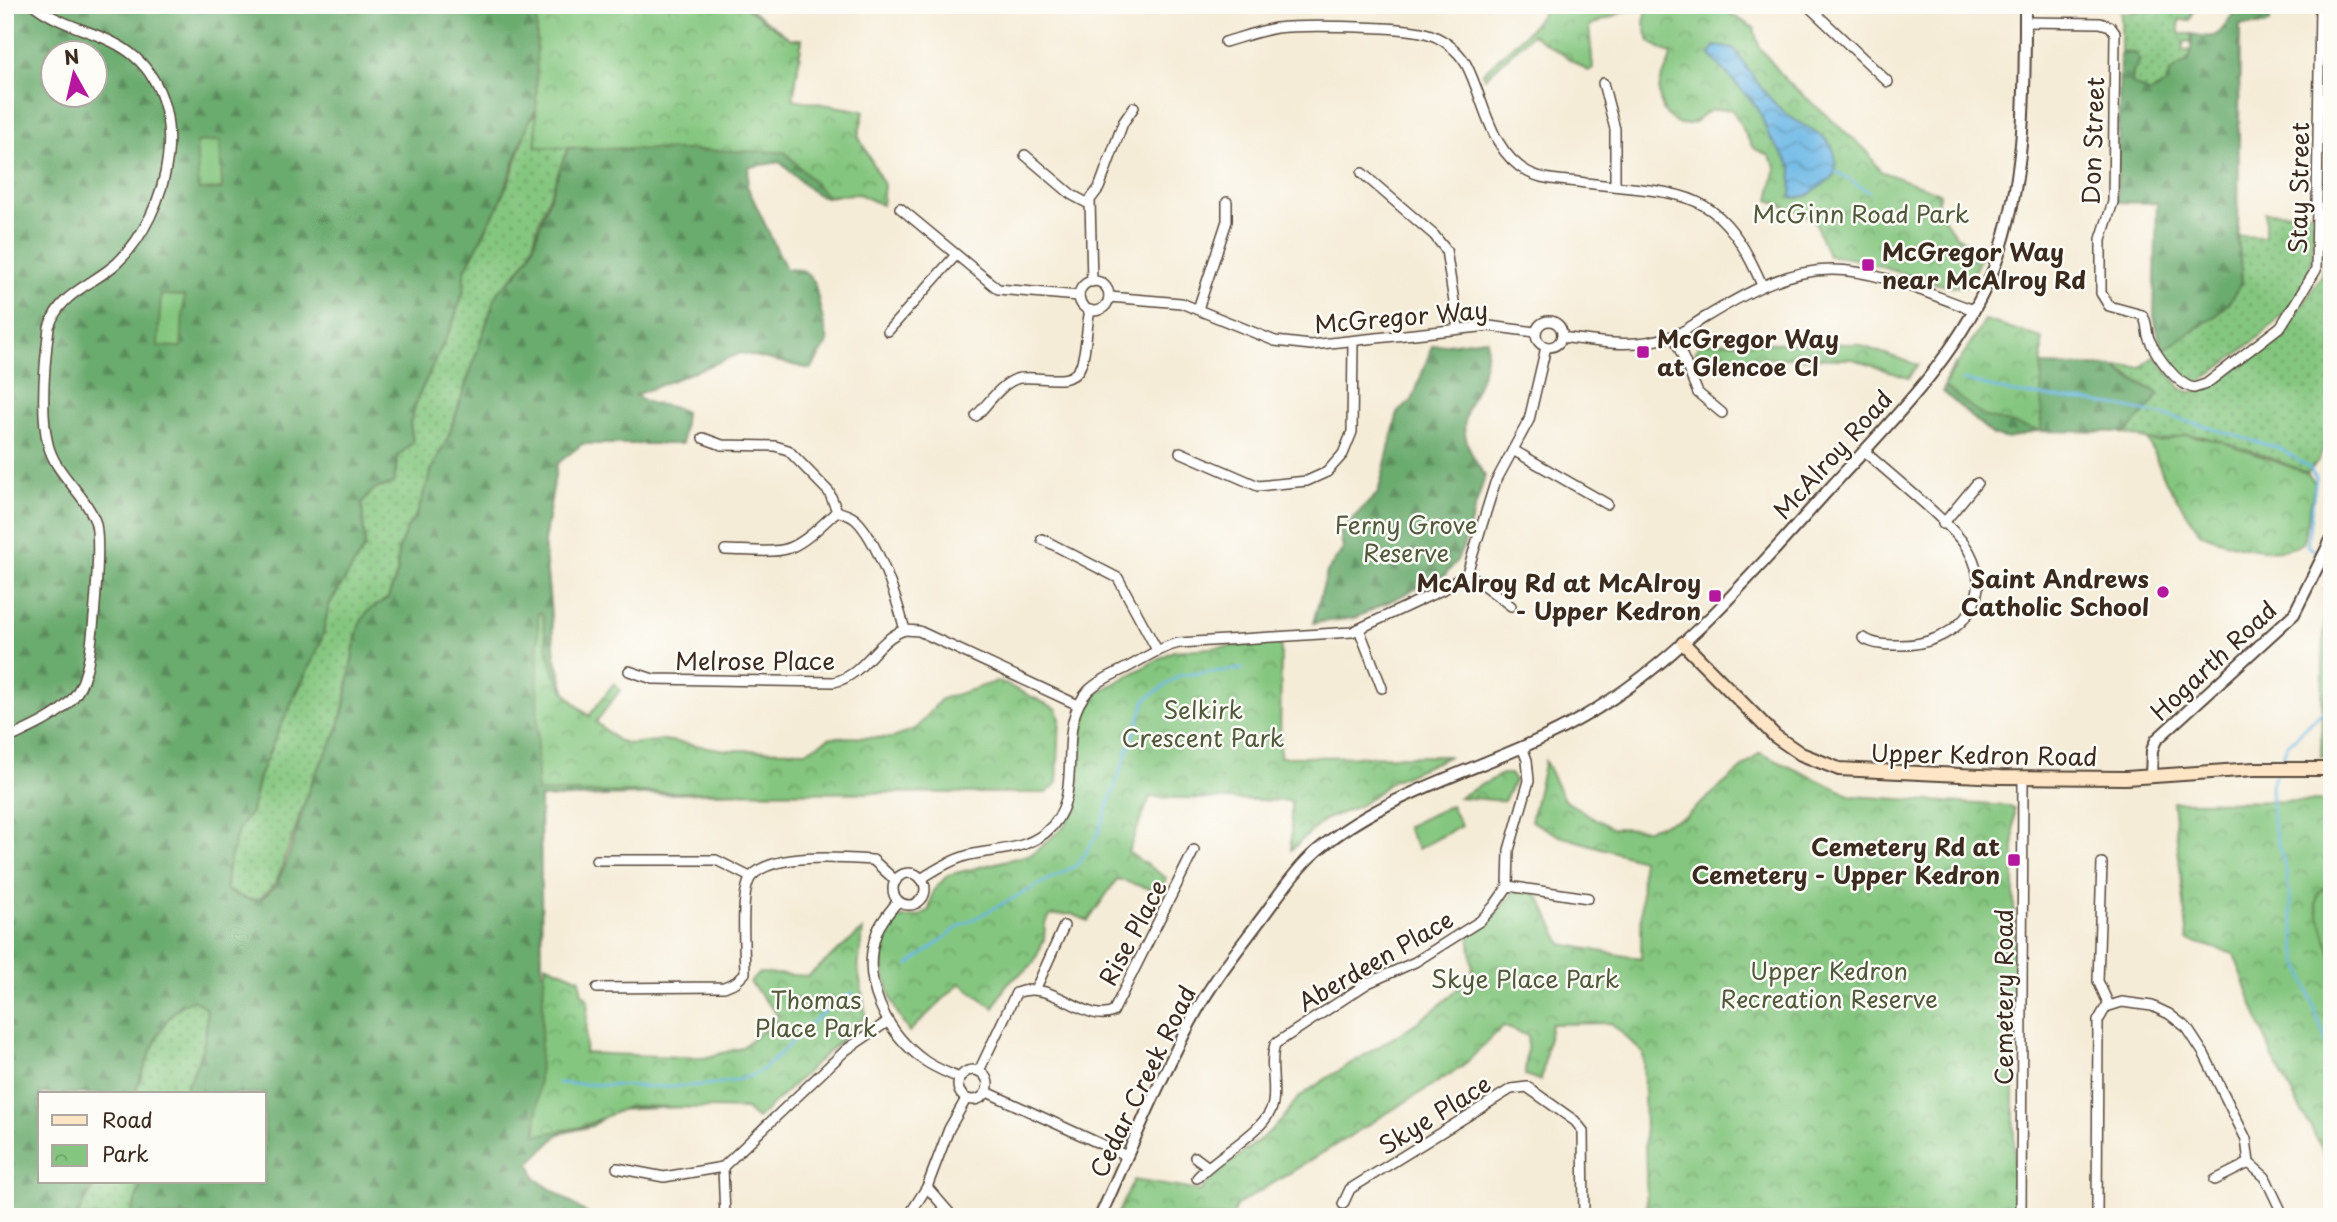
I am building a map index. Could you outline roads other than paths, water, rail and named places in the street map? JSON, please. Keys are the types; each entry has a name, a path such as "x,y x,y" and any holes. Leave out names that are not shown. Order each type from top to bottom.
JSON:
{"main road":[{"name":"Upper Kedron Road","path":"1683,643 1775,736 1801,754 1853,772 2023,778 2151,777 2254,769 2332,769"}],"street":[{"path":"5,740 57,712 74,698 86,674 98,531 86,504 56,464 48,446 46,424 49,327 52,316 69,295 116,264 145,227 154,209 168,153 169,119 158,89 128,52 49,18 34,5"},
{"path":"1807,5 1888,82"},
{"name":"McAlroy Road","path":"1445,781 1600,708 1649,673 1683,643 1928,380 1974,310 1995,264 2019,172 2023,125 2025,5"},
{"name":"Stay Street","path":"2158,352 2185,386 2202,387 2281,326 2312,281 2318,252 2320,5"},
{"name":"Don Street","path":"2025,22 2100,23 2110,26 2115,33 2113,202 2102,233 2101,293 2109,306 2133,310 2142,315 2150,341 2158,352"},
{"path":"1225,41 1283,28 1411,30 1433,36 1449,45 1465,63 1498,142 1518,165 1538,176 1677,194 1712,208 1727,223 1762,285"},
{"path":"1603,83 1615,129 1615,186"},
{"path":"1091,282 1089,204 1099,188 1123,122 1134,107"},
{"path":"1025,155 1072,195 1089,204"},
{"path":"1362,173 1434,235 1446,250 1458,328"},
{"path":"1198,309 1227,221 1227,202"},
{"path":"900,208 1004,291 1079,296"},
{"path":"888,331 956,255"},
{"path":"1562,337 1623,345 1674,336 1762,285 1807,271 1843,270 1878,277 1974,310"},
{"path":"1091,282 1104,285 1109,297 1104,307 1090,310 1082,305 1079,296 1084,286 1091,282"},
{"name":"McGregor Way","path":"1109,297 1172,301 1275,341 1311,345 1458,328 1501,326 1535,332"},
{"path":"976,416 1002,388 1016,380 1067,378 1076,373 1081,365 1090,310"},
{"path":"1553,321 1560,326 1562,337 1556,345 1546,347 1538,341 1535,332 1541,322 1553,321"},
{"path":"1674,336 1698,393 1722,413"},
{"path":"1180,452 1252,485 1295,483 1318,478 1336,463 1352,432 1353,342"},
{"path":"921,879 944,864 969,855 1011,850 1046,832 1069,799 1071,727 1078,705 1094,685 1157,650 1186,642 1344,634 1446,588 1467,573 1495,483 1529,419 1546,347"},
{"path":"703,438 722,445 775,446 788,450 829,492 837,511 854,517 867,533 905,630 919,631 1078,705"},
{"path":"1513,450 1606,504"},
{"path":"1863,638 1880,645 1924,644 1947,635 1966,618 1976,587 1974,563 1963,542 1864,451"},
{"path":"1943,524 1977,483"},
{"path":"726,550 790,550 801,545 837,511"},
{"name":"Hogarth Road","path":"2151,777 2152,750 2156,740 2294,614 2332,538"},
{"path":"1042,539 1106,569 1118,578 1157,650"},
{"path":"1467,573 1511,606"},
{"path":"1359,629 1382,688"},
{"name":"Melrose Place","path":"629,671 653,679 834,682 850,677 896,634 905,630"},
{"path":"1522,747 1527,760 1529,781 1509,850 1508,886 1588,898"},
{"name":"Cemetery Road","path":"2021,1217 2023,778"},
{"name":"Cedar Creek Road","path":"1100,1217 1207,993 1306,861 1359,820 1445,781"},
{"name":"Rise Place","path":"1037,988 1099,1015 1112,1012 1194,850"},
{"path":"597,988 724,987 736,982 745,974 745,900 751,877 767,866 795,859 873,860 896,881"},
{"path":"596,860 716,860 751,877"},
{"path":"2102,863 2098,982 2109,1005"},
{"path":"908,874 921,879 925,888 922,899 913,905 898,901 893,891 896,881 908,874"},
{"name":"Aberdeen Place","path":"1197,1178 1207,1166 1268,1116 1273,1103 1272,1055 1275,1044 1368,983 1403,970 1480,922 1508,886"},
{"path":"898,901 878,929 873,946 875,989 887,1022 895,1034 925,1062 959,1078"},
{"path":"979,1071 1016,993 1037,988 1064,926"},
{"path":"2097,1217 2098,1023 2109,1005 2122,1002 2152,1006 2169,1014 2187,1028 2204,1054 2246,1139 2249,1163 2264,1177 2284,1217"},
{"path":"617,1168 664,1177 723,1167 846,1050 887,1022"},
{"path":"979,1071 987,1080 987,1092 978,1100 965,1099 958,1090 959,1078 965,1072 979,1071"},
{"name":"Skye Place","path":"1343,1204 1350,1189 1511,1090 1527,1087 1575,1121 1583,1131 1584,1217"},
{"path":"987,1092 1127,1156"},
{"path":"908,1217 927,1187 949,1129 965,1099"},
{"path":"1195,1157 1207,1166"},
{"path":"2215,1180 2249,1163"},
{"path":"723,1167 725,1217"},
{"path":"927,1187 953,1217"}],"water":[{"path":"1715,46 1734,49 1759,85 1781,110 1827,140 1836,161 1833,177 1807,196 1791,198 1792,167 1769,136 1758,108 1710,55"}],"waterway":[{"path":"1835,171 1869,192"},
{"path":"1963,380 2014,393 2109,404 2176,418 2281,449 2309,467 2316,478 2307,545 2319,554"},
{"path":"2325,557 2332,562"},
{"path":"909,965 960,926 1077,865 1098,834 1146,699 1180,675 1243,669"},
{"path":"2280,764 2287,745 2332,703"},
{"path":"2276,774 2271,786 2273,824 2286,871 2298,961 2332,1059"},
{"path":"558,1083 695,1086 746,1077 763,1069 817,1018 853,993"}],"place":[{"name":"McGregor Way near McAlroy Rd","path":"1868,265"},
{"name":"McGregor Way at Glencoe Cl","path":"1643,352"},
{"name":"Saint Andrews Catholic School","path":"2163,592"},
{"name":"McAlroy Rd at McAlroy - Upper Kedron","path":"1715,596"},
{"name":"Cemetery Rd at Cemetery - Upper Kedron","path":"2014,860"}],"park label":[{"name":"McGinn Road Park","path":"1861,213"},
{"name":"Ferny Grove Reserve","path":"1406,538"},
{"name":"Selkirk Crescent Park","path":"1203,723"},
{"name":"Skye Place Park","path":"1525,978"},
{"name":"Upper Kedron Recreation Reserve","path":"1829,984"},
{"name":"Thomas Place Park","path":"816,1013"}]}
